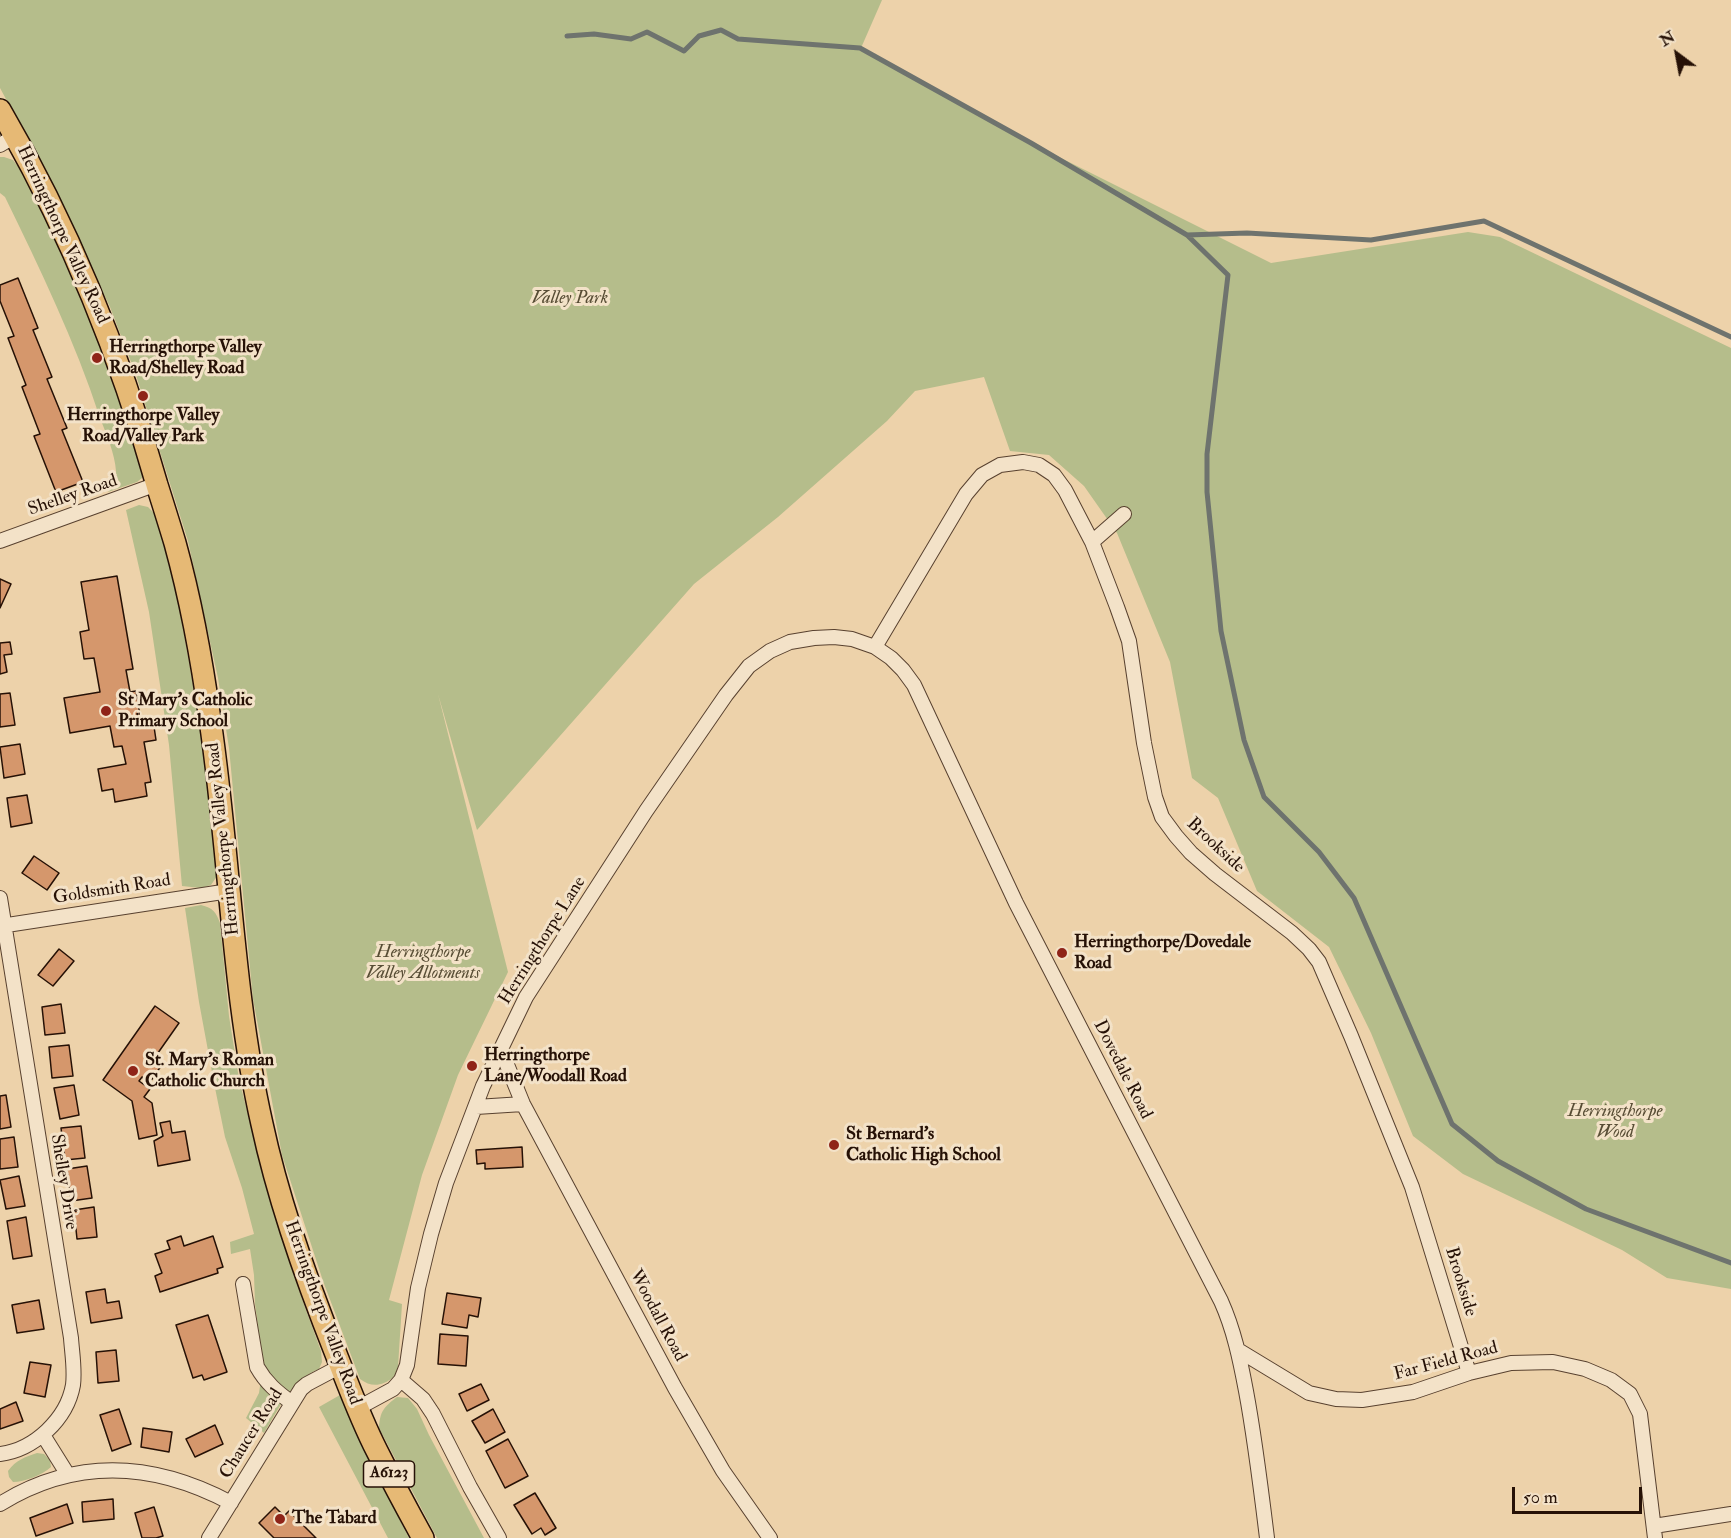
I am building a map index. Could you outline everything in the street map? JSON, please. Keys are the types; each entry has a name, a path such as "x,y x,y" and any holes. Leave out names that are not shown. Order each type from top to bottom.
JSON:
{"main road":[{"name":"Herringthorpe Valley Road","path":"0,110 8,140 61,226 109,335 143,434 175,545 200,659 218,775 244,1026 262,1127 288,1224 321,1316 376,1450 423,1538"}],"street":[{"name":"Brookside","path":"875,647 966,494 982,475 1000,465 1023,462 1039,465 1054,475 1065,490 1092,542 1129,641 1144,743 1155,798 1162,818 1191,854 1292,933 1319,962 1352,1036 1412,1187 1469,1373"},
{"name":"Shelley Road","path":"0,541 157,484"},
{"path":"1092,542 1124,514"},
{"name":"Herringthorpe Lane","path":"401,1380 406,1365 418,1288 431,1234 446,1183 483,1086 526,997 646,811 726,695 749,666 770,651 790,642 814,638 852,639 875,647"},
{"name":"Dovedale Road","path":"875,647 891,658 914,686 1016,903 1221,1301 1231,1324 1238,1350 1251,1419 1268,1538"},
{"name":"Goldsmith Road","path":"2,926 229,891"},
{"name":"Shelley Drive","path":"0,898 2,926 74,1364 73,1384 69,1399 43,1435 18,1450 0,1454"},
{"name":"Woodall Road","path":"501,1050 523,1104 675,1388 723,1471 770,1538"},
{"path":"476,1107 523,1104"},
{"path":"243,1284 257,1366 263,1379 292,1403"},
{"name":"Far Field Road","path":"1238,1350 1309,1393 1336,1399 1362,1400 1413,1392 1469,1373 1511,1363 1553,1362 1585,1369 1611,1380 1630,1394 1640,1414 1655,1532"},
{"name":"Chaucer Road","path":"209,1538 301,1389 341,1366"},
{"path":"358,1408 393,1389 401,1380 423,1399 499,1538"},
{"path":"43,1435 68,1475"},
{"path":"2,1499 68,1475 100,1471 134,1471 191,1484 231,1503"},
{"path":"1655,1532 1731,1514"}],"green space":[{"name":"Valley Park","path":"0,0 882,0 861,48 1031,143 1271,263 1468,232 1500,237 1731,348 1731,1289 1667,1278 1622,1250 1463,1174 1413,1136 1371,1033 1329,947 1257,891 1218,798 1192,778 1170,662 1117,533 1084,486 1049,455 1010,451 984,377 915,391 887,421 778,517 694,584 477,830 438,694 508,972 458,1075 422,1175 389,1300 402,1304 398,1367 394,1377 381,1384 373,1385 360,1379 323,1281 282,1155 253,999 229,748 218,678 188,541 136,375 110,307 45,171 0,88"},
{"path":"0,157 13,160 24,174 61,247 108,359 143,468 142,478 137,482 108,492 116,474 110,444 80,361 56,306 5,197 0,193"},
{"path":"139,505 148,507 155,514 173,573 202,735 217,855 217,876 211,885 201,888 182,886 169,745 149,612 126,510"},
{"path":"201,905 214,911 220,923 229,1016 239,1079 269,1198 321,1351 322,1362 319,1369 309,1374 293,1388 264,1433 246,1418 259,1393 263,1365 250,1249 231,1254 230,1242 254,1234 225,1137 199,1002 185,908"},
{"path":"340,1395 409,1538 388,1538 319,1407"},
{"path":"397,1397 408,1398 417,1409 484,1538 437,1538 379,1428 380,1417 384,1410"},
{"path":"37,1453 44,1454 50,1460 51,1467 33,1478 13,1482 8,1471 11,1467 21,1459"}],"building":[{"path":"18,278 38,328 33,330 52,377 47,379 67,428 62,430 83,482 56,492 34,436 40,434 22,387 26,385 8,338 14,336 0,301 0,285"},
{"path":"117,576 133,669 126,670 130,692 136,691 141,722 153,720 156,740 144,742 151,782 145,783 147,796 115,802 113,789 102,791 98,769 126,764 122,746 114,747 110,726 70,733 64,698 100,692 94,658 84,659 80,632 89,630 81,582"},
{"path":"0,579 11,584 0,608"},
{"path":"10,642 12,654 4,655 7,672 0,674 0,643"},
{"path":"10,693 15,725 0,727 0,694"},
{"path":"20,744 25,774 4,778 0,747"},
{"path":"27,795 32,823 11,827 7,798"},
{"path":"34,856 59,873 47,890 22,873"},
{"path":"59,949 74,961 53,986 38,975"},
{"path":"61,1004 65,1033 45,1035 42,1007"},
{"name":"St. Mary's Roman Catholic Church","path":"155,1006 179,1023 153,1060 161,1066 150,1082 142,1077 139,1081 150,1089 144,1097 152,1103 157,1135 139,1139 132,1101 103,1080"},
{"path":"69,1045 73,1076 52,1078 49,1047"},
{"path":"74,1085 79,1115 60,1119 54,1088"},
{"path":"6,1095 11,1127 0,1129 0,1096"},
{"path":"170,1121 172,1133 185,1131 190,1160 158,1166 154,1141 163,1136 160,1123"},
{"path":"81,1126 85,1158 65,1160 61,1128"},
{"path":"14,1137 18,1167 0,1169 0,1139"},
{"path":"522,1147 523,1167 485,1169 485,1163 477,1164 476,1150"},
{"path":"87,1166 92,1198 71,1201 67,1169"},
{"path":"19,1176 25,1206 6,1209 0,1180"},
{"path":"94,1207 97,1237 77,1239 74,1210"},
{"path":"26,1217 32,1256 13,1259 7,1221"},
{"path":"181,1236 184,1246 213,1236 223,1267 217,1269 218,1273 160,1292 155,1276 162,1273 155,1254 170,1249 167,1241"},
{"path":"105,1289 107,1303 119,1301 122,1318 91,1323 86,1292"},
{"path":"447,1293 481,1298 478,1317 469,1315 467,1328 442,1324"},
{"path":"39,1300 44,1329 17,1333 12,1305"},
{"path":"208,1315 227,1372 204,1380 202,1375 193,1378 176,1325"},
{"path":"440,1334 468,1336 466,1366 438,1364"},
{"path":"116,1350 119,1381 98,1383 96,1352"},
{"path":"30,1362 51,1365 45,1397 24,1393"},
{"path":"481,1384 489,1400 467,1411 459,1394"},
{"path":"16,1402 23,1421 0,1429 0,1409"},
{"path":"119,1409 131,1444 112,1451 100,1415"},
{"path":"493,1409 505,1432 485,1443 472,1421"},
{"path":"215,1425 223,1444 195,1457 186,1439"},
{"path":"143,1428 172,1432 169,1452 141,1447"},
{"path":"508,1439 528,1476 505,1488 486,1451"},
{"path":"535,1493 556,1528 545,1535 541,1528 532,1534 514,1505"},
{"path":"113,1499 114,1519 83,1522 82,1502"},
{"path":"67,1504 73,1523 36,1536 30,1518"},
{"path":"154,1507 163,1536 142,1538 135,1513"},
{"name":"The Tabard","path":"275,1507 284,1516 289,1511 316,1538 274,1538 259,1523"}],"waterway":[{"path":"567,36 594,34 631,39 647,32 684,51 699,36 721,30 738,39 860,48 1031,143 1187,235 1228,275 1207,454 1207,492 1221,631 1244,740 1264,797 1319,852 1354,898 1452,1124 1498,1161 1586,1209 1731,1263"},
{"path":"1187,235 1247,233 1371,240 1484,221 1731,337"}],"place":[{"name":"Herringthorpe Valley Road/Shelley Road","path":"97,358"},
{"name":"Herringthorpe Valley Road/Valley Park","path":"143,396"},
{"name":"St Mary's Catholic Primary School","path":"106,711"},
{"name":"Herringthorpe/Dovedale Road","path":"1062,953"},
{"name":"Herringthorpe Lane/Woodall Road","path":"472,1066"},
{"name":"St. Mary's Roman Catholic Church","path":"133,1071"},
{"name":"St Bernard's Catholic High School","path":"834,1145"},
{"name":"The Tabard","path":"280,1519"}],"park label":[{"name":"Herringthorpe Valley Allotments","path":"423,963"},
{"name":"Herringthorpe Wood","path":"1615,1122"}]}
